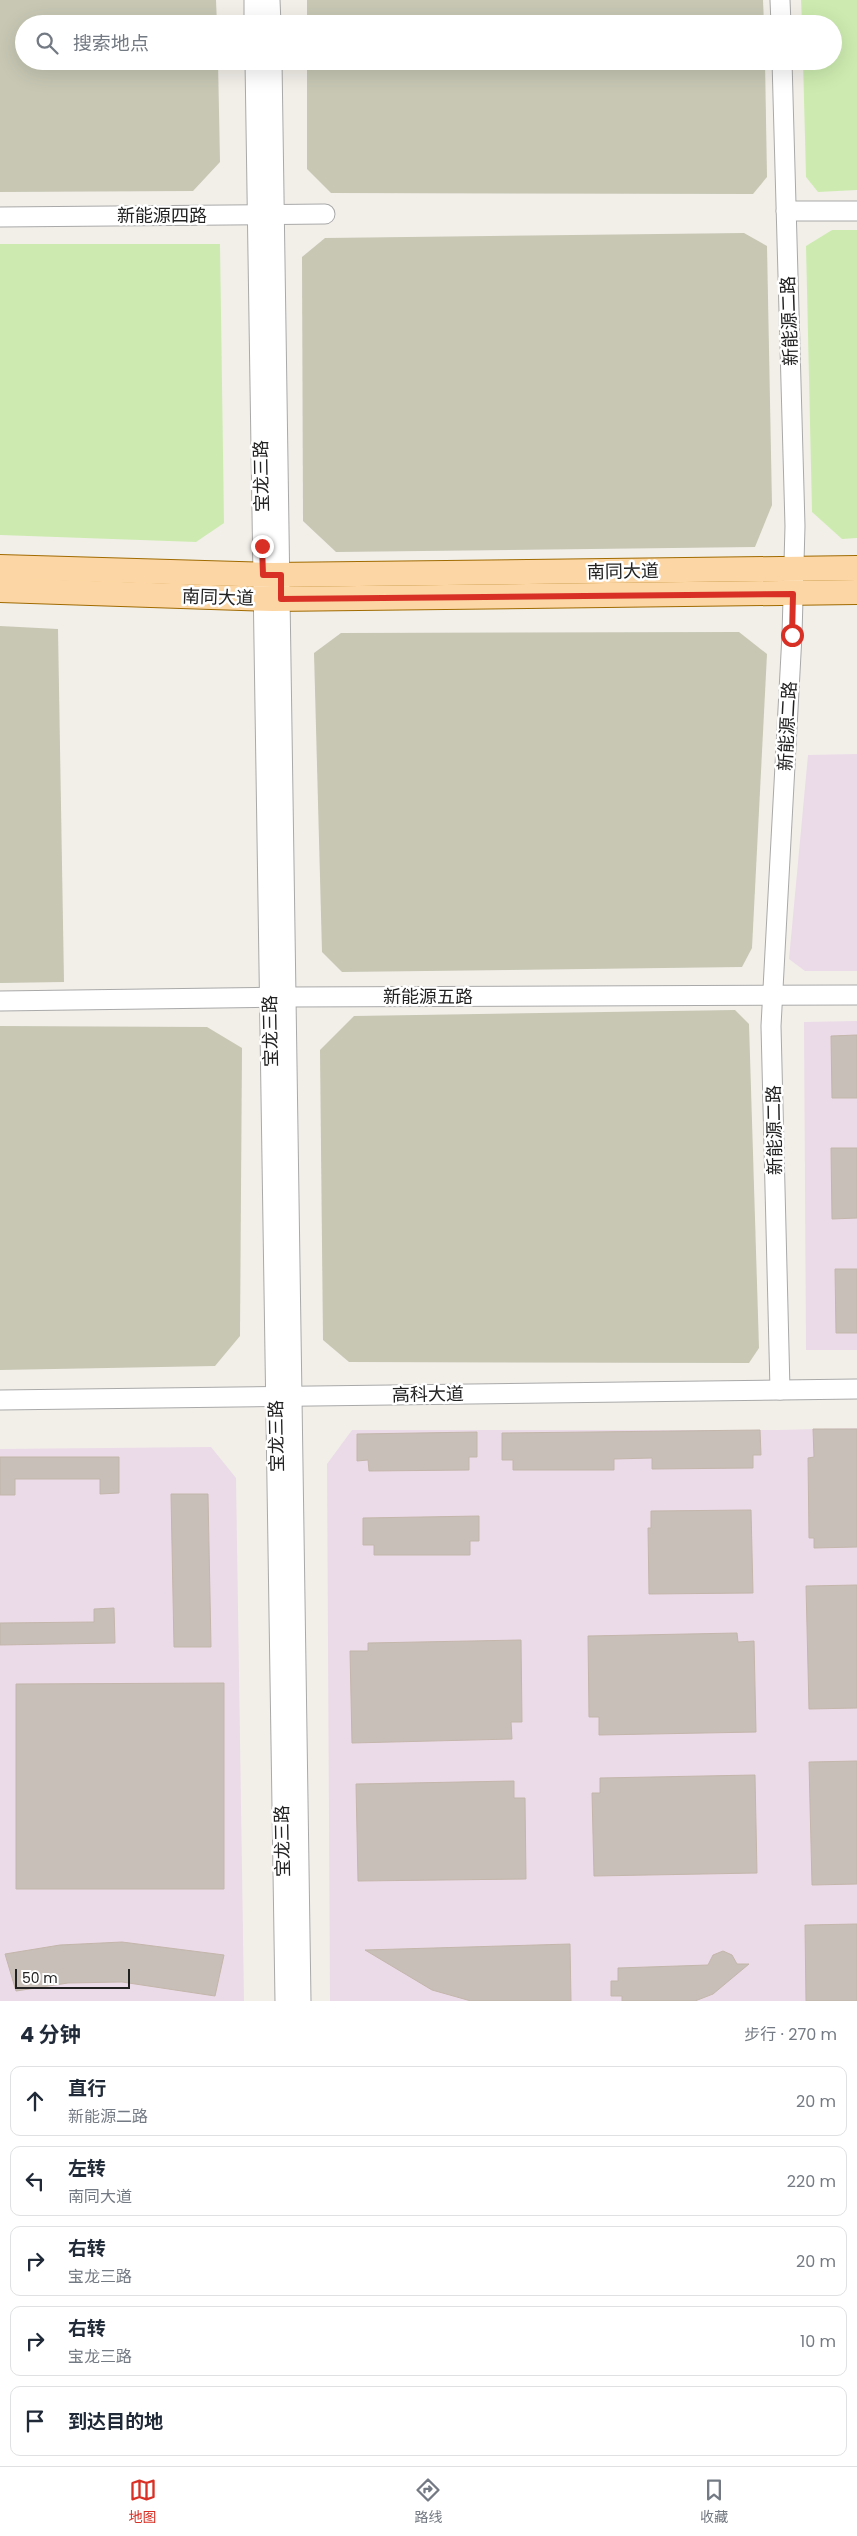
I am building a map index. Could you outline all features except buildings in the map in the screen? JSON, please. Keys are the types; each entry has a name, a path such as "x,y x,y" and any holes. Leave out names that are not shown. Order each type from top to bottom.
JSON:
{"main road":[{"name":"南同大道","path":"0,567 272,575 857,568"},
{"name":"南同大道","path":"0,590 272,598 857,592"}],"street":[{"path":"254,0 254,15"},
{"path":"270,0 271,15"},
{"path":"780,0 781,15"},
{"name":"宝龙三路","path":"256,70 266,215 284,1396 301,2001"},
{"name":"宝龙三路","path":"266,215 272,70"},
{"name":"新能源二路","path":"780,1390 771,1026 794,569 782,70"},
{"path":"786,211 857,211"},
{"name":"新能源四路","path":"0,216 325,214"},
{"name":"新能源五路","path":"0,1001 278,997 857,994"},
{"name":"高科大道","path":"0,1400 857,1389"},
{"name":"宝龙三路","path":"284,1396 285,2001"}],"shaded area":[{"path":"0,0 216,0 217,15 15,15 15,70 218,70 220,162 193,191 0,192"},
{"path":"307,0 763,0 764,15 307,15"},
{"path":"307,70 765,70 767,177 753,194 331,193 307,169"},
{"path":"744,233 767,246 772,505 755,547 336,552 303,521 302,257 325,238"},
{"path":"0,626 58,629 64,982 0,983"},
{"path":"739,632 767,654 752,948 742,967 342,972 322,952 314,653 341,633"},
{"path":"857,754 857,971 805,971 789,959 808,755"},
{"path":"735,1010 749,1024 759,1348 749,1363 349,1362 323,1340 320,1050 354,1016"},
{"path":"857,1021 857,1350 806,1350 804,1022"},
{"path":"0,1026 207,1027 242,1048 240,1336 215,1366 0,1370"},
{"path":"857,1428 857,2001 330,2001 327,1464 352,1430 779,1430"},
{"path":"211,1447 236,1478 244,2001 0,2001 0,1449"}],"green space":[{"path":"801,0 857,0 857,190 818,192 806,177 803,70 842,70 842,15 802,15"},
{"path":"832,230 857,230 857,538 842,539 812,512 806,246"},
{"path":"0,244 220,244 224,523 196,542 0,535"}],"route":[{"path":"262,546 263,575 281,575 281,599 793,594 792,635"}]}
